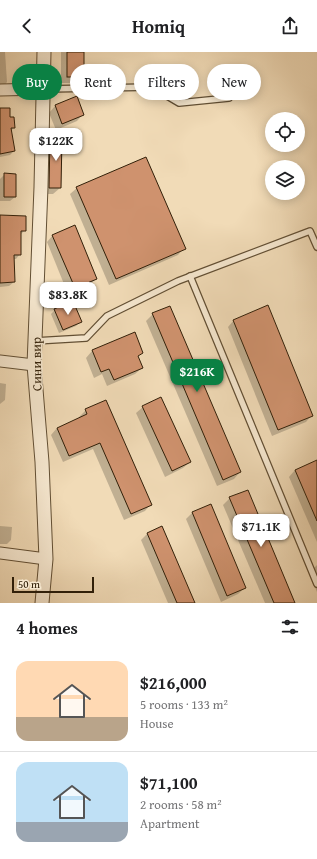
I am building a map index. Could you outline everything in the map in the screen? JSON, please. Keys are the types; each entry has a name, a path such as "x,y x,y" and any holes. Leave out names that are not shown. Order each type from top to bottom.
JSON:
{"street":[{"name":"Сини вир","path":"44,52 44,64"},
{"path":"0,90 12,90"},
{"name":"Сини вир","path":"42,603 46,559 42,462 34,365 44,100"},
{"path":"0,361 34,365"},
{"path":"0,553 46,559"}],"lane":[{"path":"62,89 152,87 179,103 208,100"},
{"path":"35,341 86,338 107,316 178,281 310,231 317,247"},
{"path":"190,276 317,584"}],"building":[{"path":"67,52 84,52 84,64 70,64 70,77 67,77"},
{"path":"70,99 78,100 84,115 62,124 55,105"},
{"path":"0,108 10,108 10,117 14,117 15,128 11,128 15,151 0,154"},
{"path":"50,137 62,137 61,188 49,188"},
{"path":"146,157 186,249 116,279 76,187"},
{"path":"4,173 16,174 16,197 4,197"},
{"path":"0,215 26,216 26,231 21,231 21,255 14,255 15,282 0,283"},
{"path":"75,225 97,279 75,288 52,235"},
{"path":"73,301 82,322 63,330 54,309"},
{"path":"268,305 313,416 278,430 233,320"},
{"path":"170,306 241,472 223,480 152,313"},
{"path":"135,332 143,353 138,356 143,368 114,380 109,369 101,372 92,350"},
{"path":"161,397 191,462 172,471 142,406"},
{"path":"106,400 152,505 131,514 100,443 69,456 57,428 87,414 85,409"},
{"path":"317,460 317,521 295,470"},
{"path":"248,490 295,603 274,603 229,497"},
{"path":"211,504 246,588 227,596 192,512"},
{"path":"162,526 195,603 177,603 147,533"}]}
